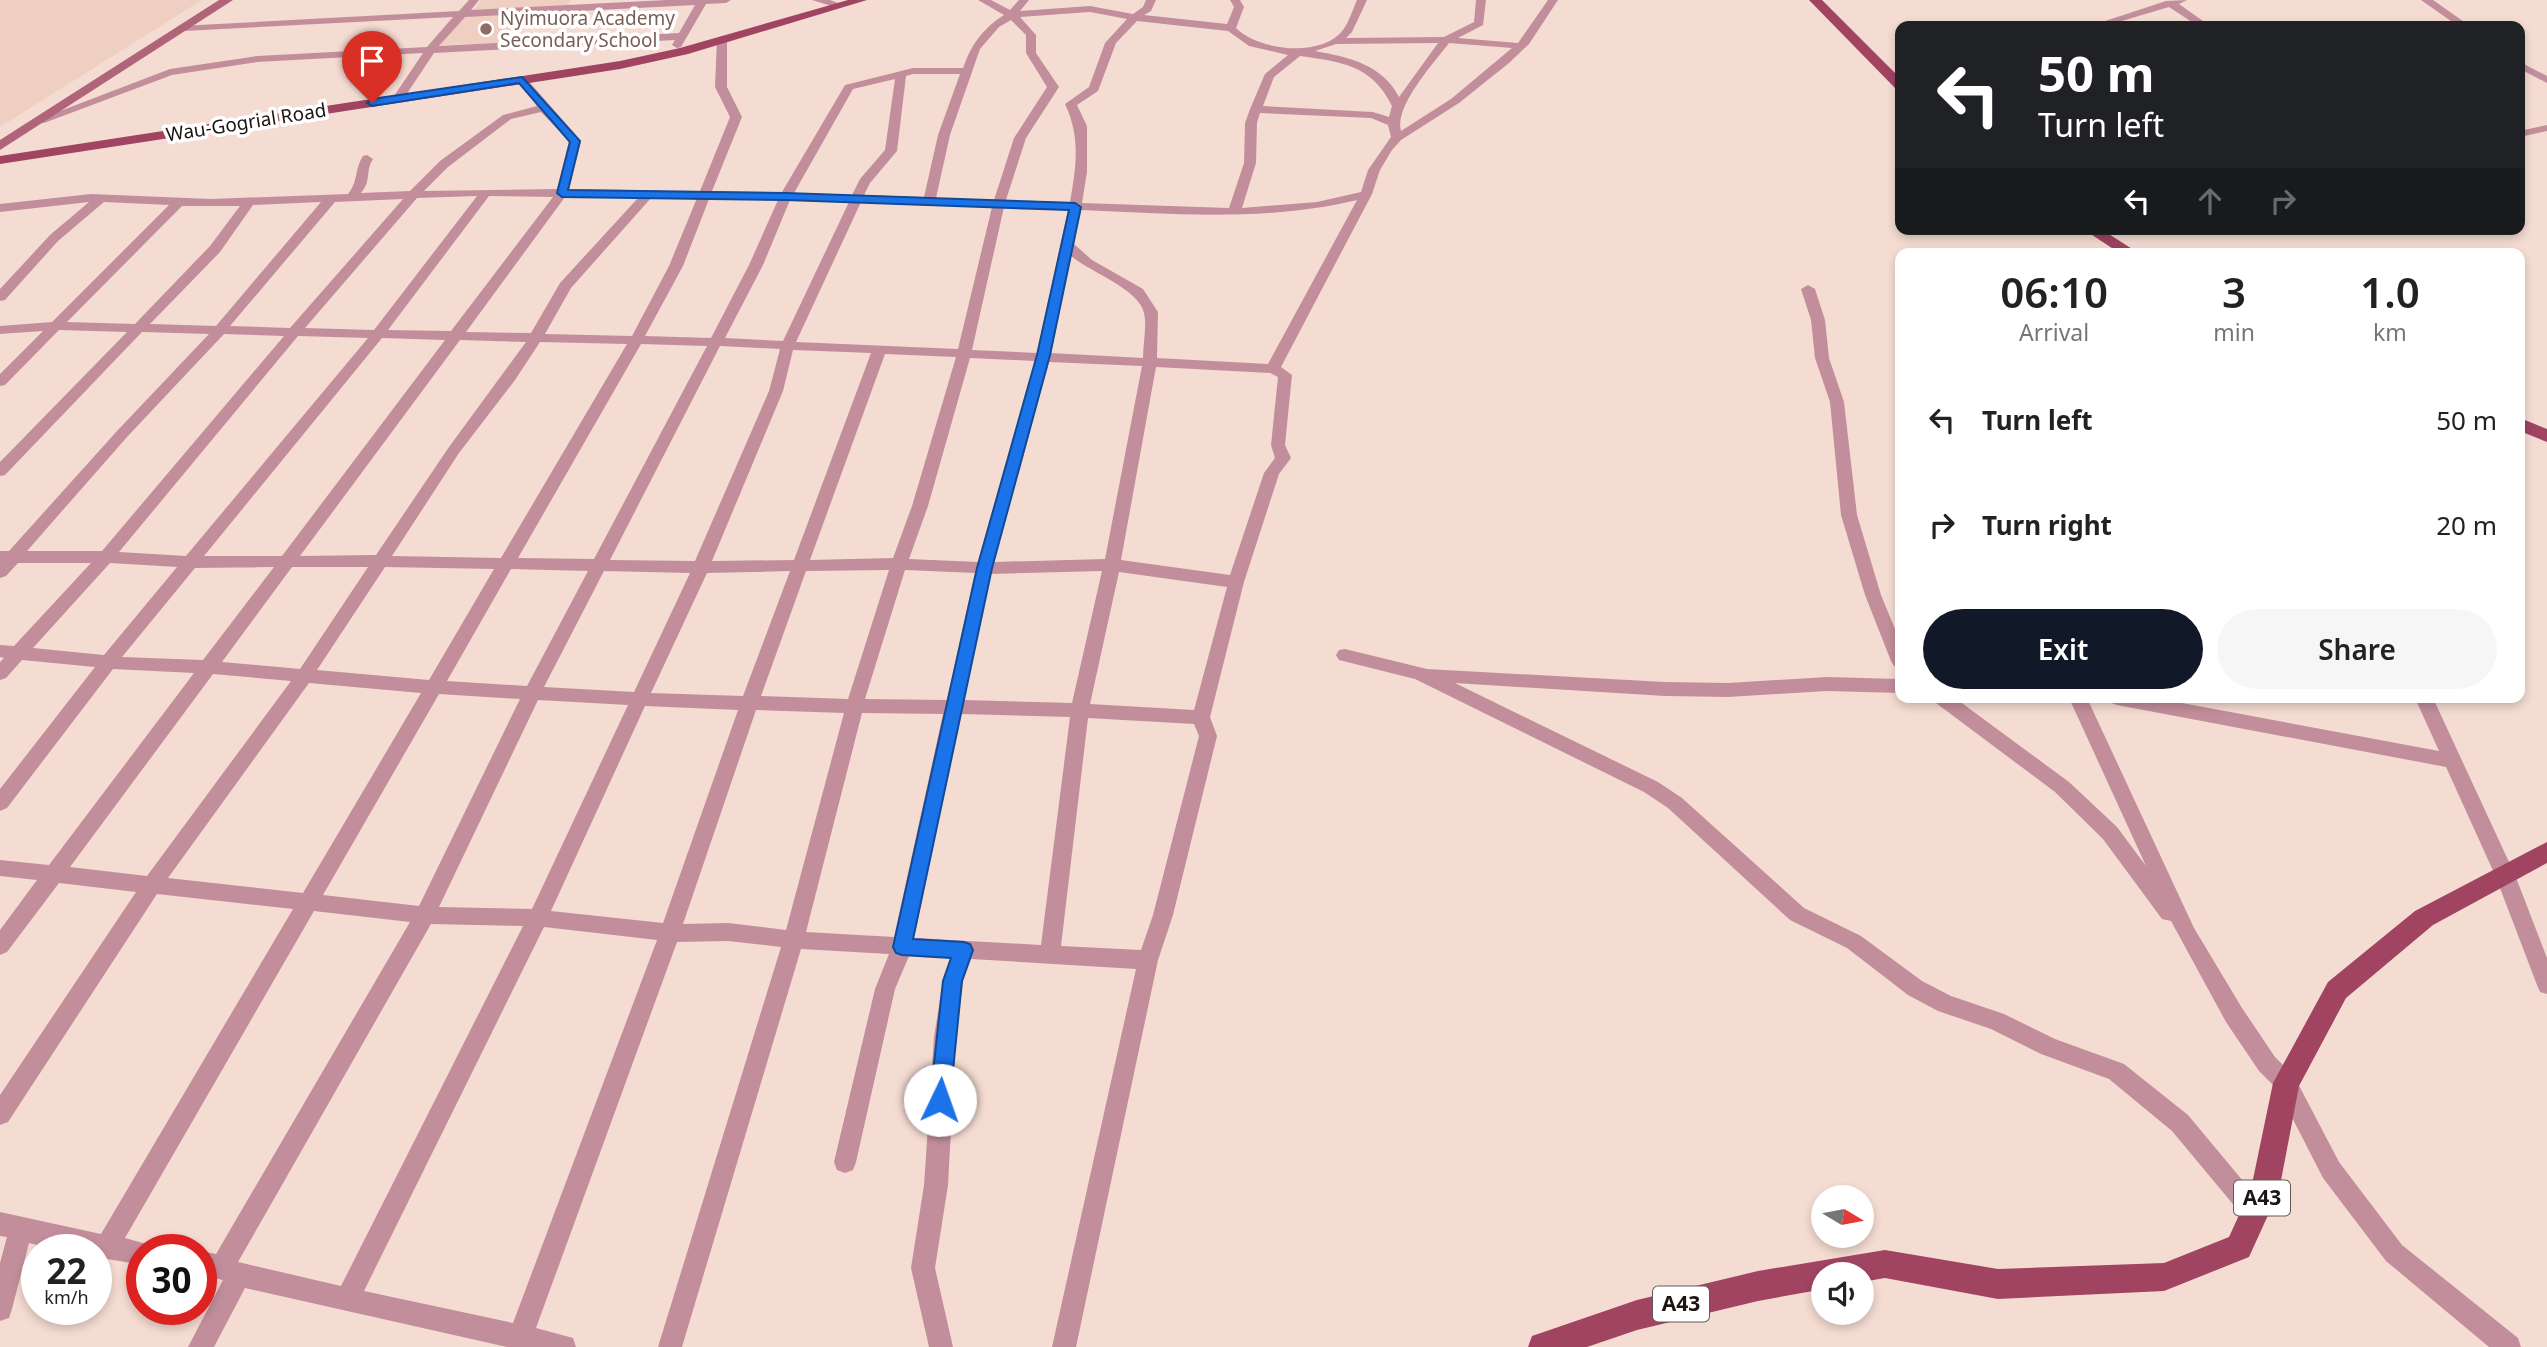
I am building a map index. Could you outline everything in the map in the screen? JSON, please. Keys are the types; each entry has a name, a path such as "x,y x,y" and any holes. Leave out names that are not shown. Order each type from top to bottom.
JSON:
{"main road":[{"name":"Wau-Gogrial Road","path":"0,160 522,80 671,54 861,0"},
{"path":"1815,0 1895,80"},
{"path":"2100,235 2122,248"},
{"path":"2525,426 2547,436"},
{"name":"A43","path":"1874,1266 1885,1264 1998,1284 2164,1277 2239,1247 2265,1191 2286,1083 2337,990 2424,918 2547,852"},
{"name":"A43","path":"1543,1347 1637,1315 1811,1277"}],"street":[{"path":"398,99 431,50 474,0"},
{"path":"184,27 726,0"},
{"path":"817,0 838,5"},
{"path":"845,1162 885,989 902,947 984,568 1044,355 1081,172 1081,126 1071,104 1053,87 1031,53 1031,35 1011,15 983,0"},
{"path":"929,201 944,135 975,48 995,25 1011,15 1024,0"},
{"path":"1118,11 1119,5 1128,0"},
{"path":"1036,113 1071,104 1094,89 1106,45 1132,17 1147,9 1151,0"},
{"path":"1231,27 1239,7 1235,0"},
{"path":"1336,41 1347,32 1362,0"},
{"path":"1397,138 1392,123 1398,106 1446,40 1479,23 1481,0"},
{"path":"1273,369 1366,194 1374,170 1387,148 1397,138 1455,101 1521,46 1553,0"},
{"path":"2111,21 2182,0"},
{"path":"2426,0 2458,21"},
{"path":"0,146 184,27 229,1"},
{"path":"671,54 703,1"},
{"path":"2170,3 2197,21"},
{"path":"1011,15 1038,10 1118,11 1132,17 1231,27 1261,60"},
{"path":"40,121 178,70 257,59 684,36"},
{"path":"112,1237 432,687 507,564 636,341 676,266 736,117 721,87 722,39"},
{"path":"1261,60 1336,41 1446,40 1521,46"},
{"path":"1261,60 1298,52 1336,58 1372,71 1391,90 1398,106"},
{"path":"1234,212 1250,163 1251,123 1256,110 1261,60"},
{"path":"2525,68 2547,79"},
{"path":"200,1347 221,1268 425,915 533,691 756,265 786,196 849,87 901,74 967,71"},
{"path":"347,1300 538,918 701,567 776,391 787,346 858,200 864,182 891,151 901,74"},
{"path":"0,946 562,193 575,141 522,80"},
{"path":"670,1347 794,940 855,704 920,506 964,354 999,203 1020,138 1053,87"},
{"path":"0,673 9,651 106,557 293,333 414,194 444,164 507,117 544,108"},
{"path":"1256,110 1373,115 1392,123"},
{"path":"2525,133 2547,128"},
{"path":"352,197 363,183 363,165 367,159"},
{"path":"1,209 100,199 249,202 486,192 786,196 1234,212 1317,206 1366,194"},
{"path":"0,803 108,662 379,333 486,192"},
{"path":"0,1114 153,883 305,674 454,450 536,340 565,286 647,195"},
{"path":"0,572 8,557 219,331 332,197"},
{"path":"0,297 54,238 100,199"},
{"path":"0,382 180,201"},
{"path":"0,471 215,249 249,202"},
{"path":"1050,955 1080,709 1112,565 1150,362 1151,312 1138,292 1087,263 1067,245"},
{"path":"1808,289 1818,320 1822,358 1837,402 1849,515 1873,595 1895,649"},
{"path":"0,330 54,326 139,330 379,333 536,340 716,342 964,354 1044,355 1273,369 1285,375 1278,445 1283,458 1272,474 1236,582 1201,717 1208,736 1149,960 1064,1347"},
{"path":"520,1338 670,933 750,702 879,350"},
{"path":"8,557 106,557 193,562 380,561 701,567 899,564 984,568 1112,565 1236,582"},
{"path":"9,651 108,662 305,674 432,687 726,704 750,702 835,706 855,704 1080,709 1201,717"},
{"path":"1345,655 1420,674 1665,689 1728,690 1827,684 1895,686"},
{"path":"1420,674 1651,787 1675,803 1797,914 1854,942 1915,988 1945,1004 1996,1021 2049,1047 2116,1071 2180,1123 2255,1213"},
{"path":"1949,703 2062,787 2110,833 2186,934"},
{"path":"2080,703 2186,934 2234,1015 2267,1064 2286,1083 2331,1170 2394,1253 2509,1347"},
{"path":"2144,703 2452,761"},
{"path":"2426,703 2505,875 2547,985"},
{"path":"0,868 425,915 538,918 670,933 728,932 794,940 1149,960"},
{"path":"941,1347 923,1268 936,1185 945,1037 953,981 964,950"},
{"path":"0,1309 11,1226 49,1234"},
{"path":"221,1268 347,1300 564,1347"}],"shaded area":[{"path":"0,0 202,0 0,127"},
{"path":"481,0 571,0 568,5 474,10"},
{"name":"Nyimuora Academy Secondary School","path":"531,12 510,43 441,45 464,15"}],"place":[{"name":"Nyimuora Academy Secondary School","path":"486,29"}],"route":[{"path":"372,103 522,80 575,141 562,193 786,196 1075,207 1044,355 984,568 902,947 964,950 953,981 940,1100"}]}
